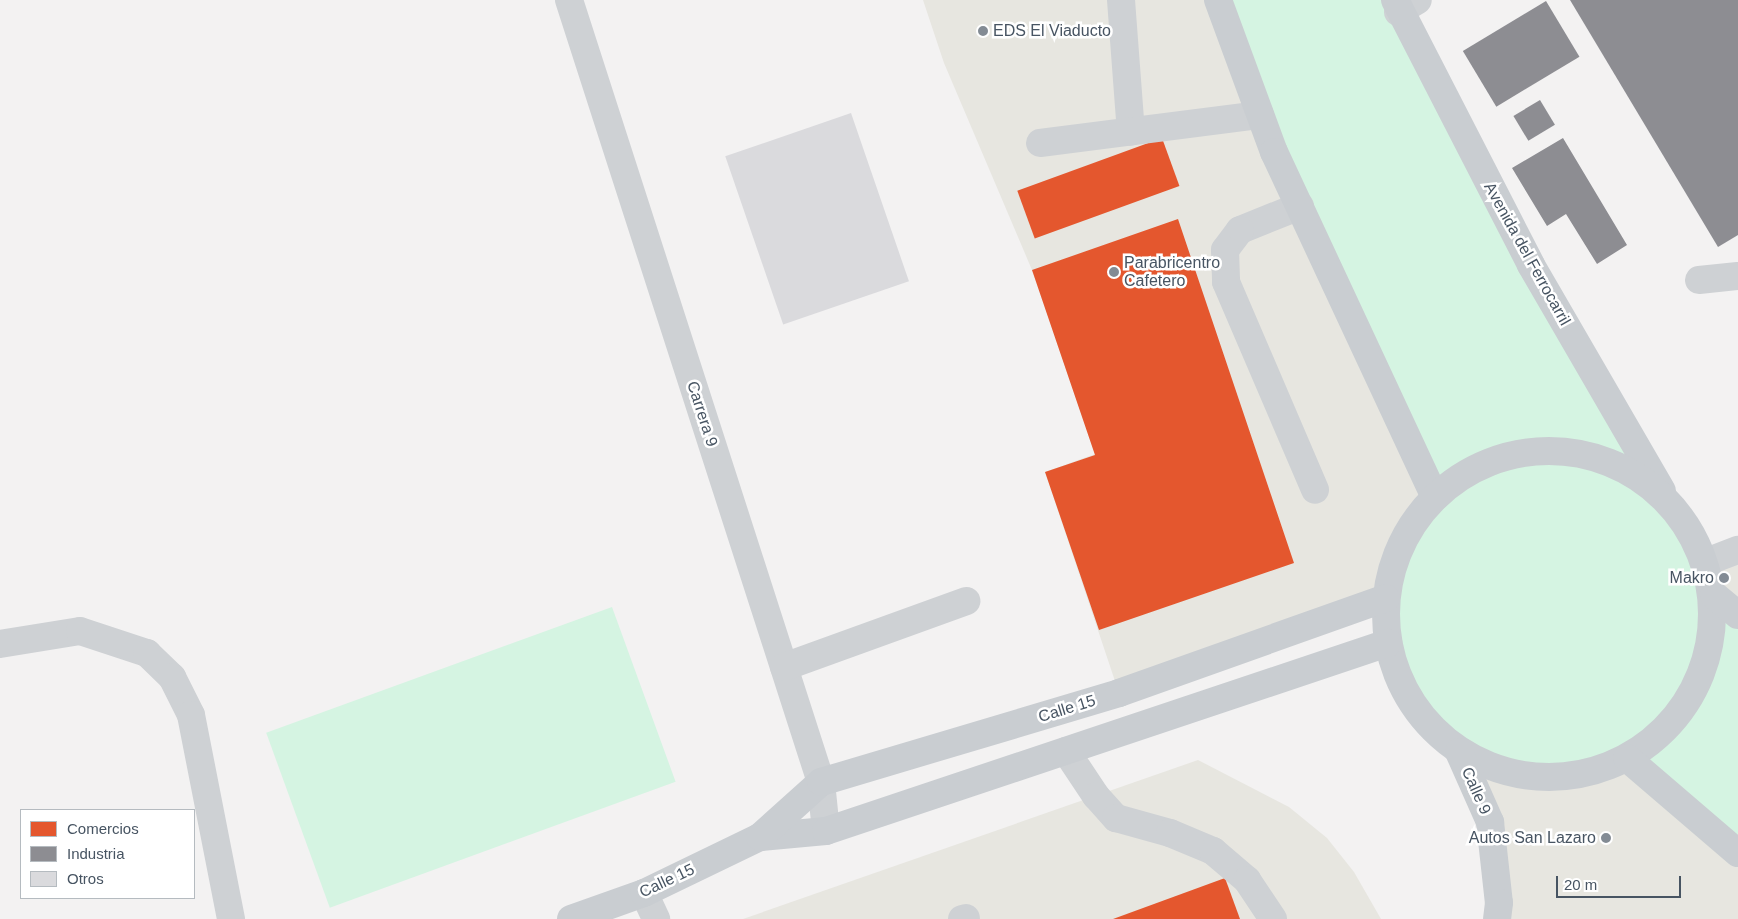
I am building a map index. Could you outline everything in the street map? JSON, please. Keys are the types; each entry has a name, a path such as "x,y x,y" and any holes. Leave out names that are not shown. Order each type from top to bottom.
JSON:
{"main road":[{"path":"1218,0 1260,115 1300,206 1436,497"},
{"name":"Avenida del Ferrocarril","path":"1404,4 1531,265 1669,503"},
{"path":"1535,451 1572,452 1608,461 1641,478 1669,503 1691,530 1706,562 1714,595 1704,662 1687,700 1661,733 1627,758 1572,776 1514,775 1459,752 1425,723 1401,686 1388,643 1386,598 1394,560 1411,526 1436,497 1465,474 1499,459 1535,451"},
{"path":"1714,595 1738,616"},
{"name":"Calle 15","path":"571,919 644,893 760,837 821,782 1120,693 1386,598"},
{"name":"Calle 15","path":"760,837 826,831 1388,643"},
{"name":"Calle 9","path":"1459,752 1490,822 1499,903 1497,919"},
{"path":"1627,758 1738,853"}],"street":[{"name":"Carrera 9","path":"569,0 821,782 826,831"},
{"path":"1121,0 1131,132"},
{"path":"1040,143 1260,115"},
{"path":"1300,206 1240,230 1224,250 1226,282 1315,490"},
{"path":"1698,280 1738,276"},
{"path":"1706,562 1738,550"},
{"path":"784,667 966,601"},
{"path":"0,644 80,631 147,653 172,676 191,715 230,919"},
{"path":"1066,751 1096,796 1116,818 1170,833 1213,851 1247,880 1273,919"},
{"path":"644,893 656,919"}],"shaded area":[{"path":"923,0 1218,0 1435,497 1411,526 1394,560 1386,598 1119,693 1045,472 1095,454 1032,270 944,63"},
{"name":"Makro","path":"1738,550 1738,615 1714,595 1706,562"},
{"name":"Autos San Lazaro","path":"1459,752 1627,758 1738,853 1738,919 1497,919 1499,903"},
{"path":"1198,760 1289,807 1327,838 1354,872 1381,919 743,919"}],"green space":[{"path":"1218,0 1395,0 1669,503 1691,530 1706,562 1714,595 1738,615 1738,853 1627,758 1572,776 1513,775 1459,752 1425,723 1401,686 1388,643 1386,598 1394,560 1411,526 1435,497"},
{"path":"612,607 676,782 330,908 266,733"}],"building: Comercios":[{"path":"1162,138 1179,186 1035,239 1017,191"},
{"path":"1178,219 1294,563 1099,630 1045,472 1095,455 1032,270"},
{"path":"1225,878 1240,919 1113,919"}],"building: Industria":[{"path":"1570,0 1738,0 1738,235 1718,247"},
{"path":"1546,1 1579,57 1496,107 1463,51"},
{"path":"1540,100 1555,125 1528,141 1513,116"},
{"path":"1563,138 1627,245 1597,264 1566,214 1547,226 1512,168"}],"building: Otros":[{"path":"851,113 909,281 783,325 725,156"}],"place":[{"name":"EDS El Viaducto","path":"983,31"},
{"name":"Parabricentro Cafetero","path":"1114,272"},
{"name":"Makro","path":"1724,578"},
{"name":"Autos San Lazaro","path":"1606,838"}]}
